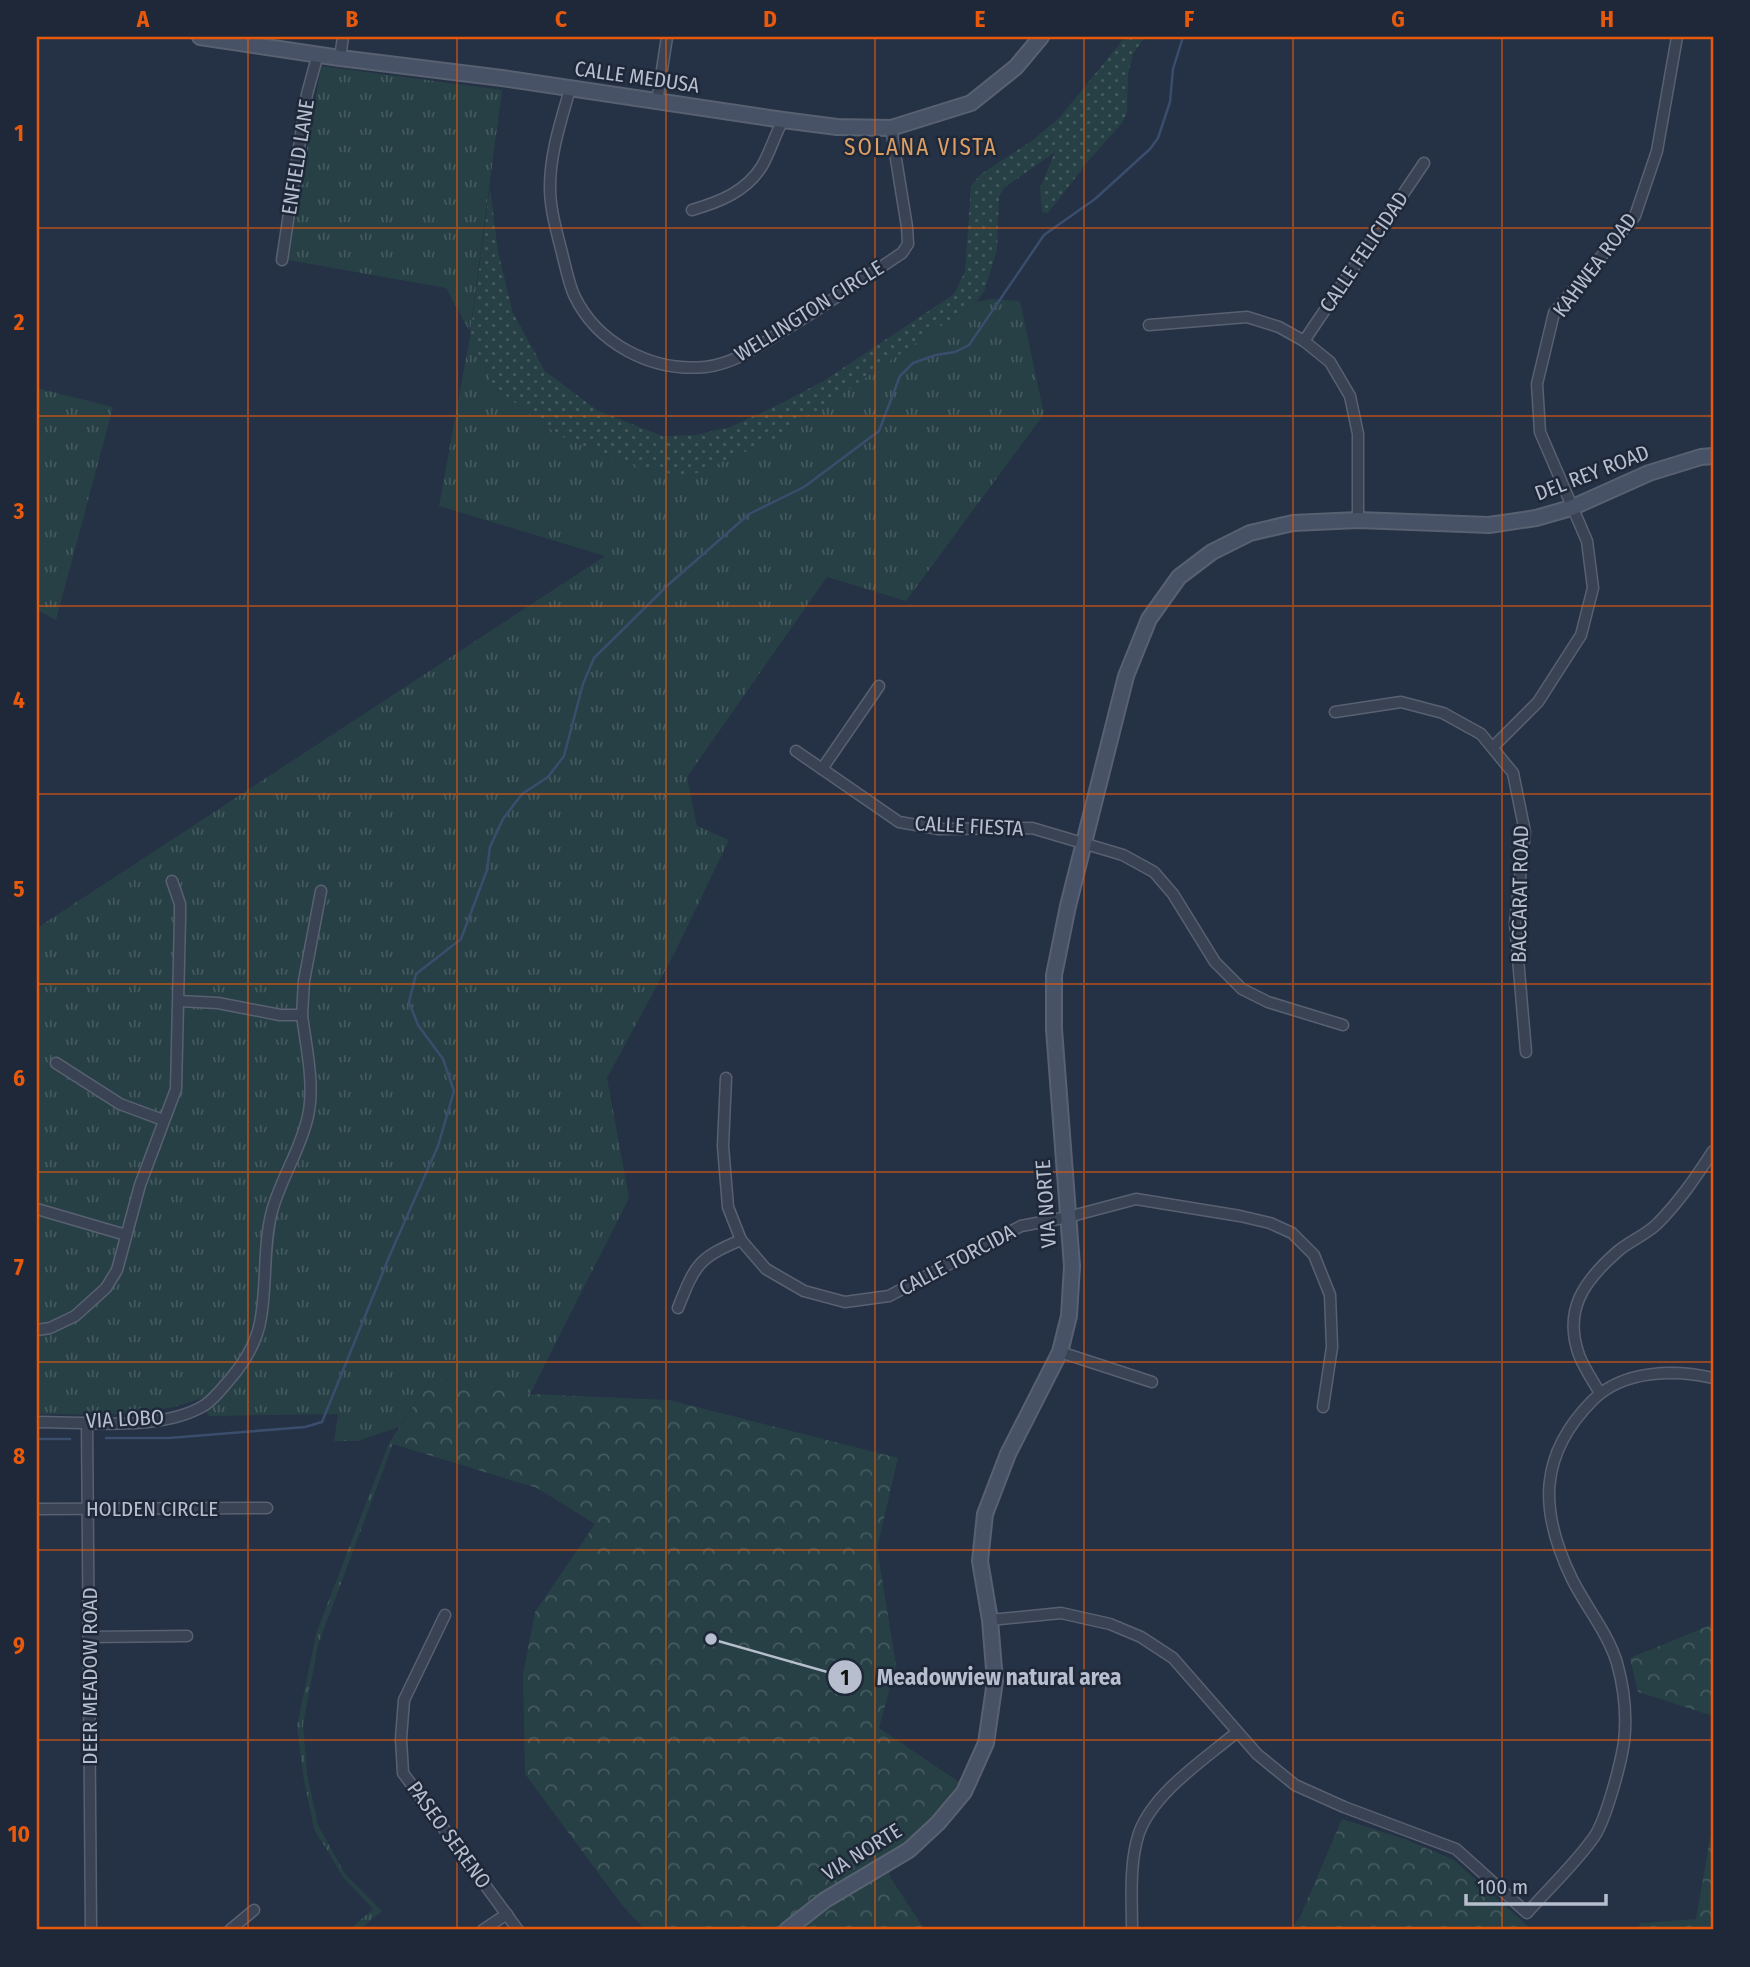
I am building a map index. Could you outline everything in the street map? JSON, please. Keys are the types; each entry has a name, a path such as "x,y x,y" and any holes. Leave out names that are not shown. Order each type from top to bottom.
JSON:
{"street":[{"name":"CALLE MEDUSA","path":"200,37 268,42 340,58 783,120 837,127 891,128 971,103 1016,67 1041,37"},
{"path":"340,58 343,37"},
{"path":"657,102 667,37"},
{"name":"KAHWEA ROAD","path":"1493,747 1538,702 1581,635 1593,588 1587,541 1539,432 1537,384 1554,313 1635,216 1657,151 1677,37"},
{"name":"ENFIELD LANE","path":"282,260 307,93 318,54"},
{"name":"WELLINGTON CIRCLE","path":"570,89 554,145 550,185 552,213 574,295 589,320 607,338 628,352 654,361 683,366 706,367 734,360 810,315 902,253 908,244 907,228 891,128"},
{"path":"692,210 732,195 749,182 762,166 783,120"},
{"name":"CALLE FELICIDAD","path":"1304,341 1424,163"},
{"path":"1149,325 1247,317 1279,327 1304,341 1330,362 1350,396 1358,435 1357,520"},
{"name":"DEL REY ROAD","path":"1357,520 1489,525 1536,518 1571,508 1648,473 1713,456"},
{"name":"VIA NORTE","path":"787,1930 825,1900 909,1850 938,1823 964,1792 985,1742 995,1681 990,1620 980,1561 985,1514 1007,1454 1060,1352 1069,1316 1072,1266 1054,1029 1054,975 1068,906 1126,676 1149,619 1179,578 1212,552 1250,533 1293,523 1357,520"},
{"path":"822,769 879,686"},
{"name":"BACCARAT ROAD","path":"1335,712 1401,702 1443,713 1481,734 1513,774 1525,832 1516,923 1526,1052"},
{"name":"CALLE FIESTA","path":"796,751 900,822 939,829 1032,828 1123,855 1154,872 1173,894 1215,962 1242,989 1269,1002 1343,1025"},
{"path":"37,1330 50,1328 75,1315 106,1288 117,1270 140,1185 176,1089 180,904 172,881"},
{"path":"179,1001 218,1003 280,1015 302,1015 304,981 321,891"},
{"name":"VIA LOBO","path":"37,1422 146,1422 167,1419 209,1401 243,1363 254,1343 261,1319 272,1211 302,1140 309,1114 310,1092 302,1015"},
{"path":"56,1063 120,1104 163,1121"},
{"name":"CALLE TORCIDA","path":"726,1078 723,1146 728,1207 741,1240 766,1269 804,1291 845,1302 889,1296 1021,1226 1136,1199 1240,1216 1270,1223 1292,1233 1314,1255 1330,1295 1332,1347 1323,1407"},
{"path":"1600,1393 1579,1356 1572,1324 1578,1300 1586,1283 1619,1250 1655,1226 1686,1192 1713,1151"},
{"path":"37,1209 127,1234"},
{"path":"678,1308 691,1274 711,1253 741,1240"},
{"path":"1060,1352 1152,1382"},
{"path":"990,1620 1062,1613 1110,1624 1141,1637 1172,1658 1257,1754 1295,1785 1344,1807 1456,1849 1527,1913 1596,1835 1616,1780 1624,1741 1624,1695 1616,1661 1572,1580 1555,1535 1547,1494 1553,1463 1576,1418 1600,1393 1617,1384 1648,1374 1696,1374 1713,1378"},
{"name":"DEER MEADOW ROAD","path":"88,1422 91,1930"},
{"name":"HOLDEN CIRCLE","path":"37,1509 267,1508"},
{"name":"PASEO SERENO","path":"445,1615 404,1700 401,1739 404,1773 518,1930"},
{"path":"90,1637 187,1636"},
{"path":"1132,1930 1132,1877 1139,1833 1153,1807 1166,1792 1237,1732"},
{"path":"230,1930 254,1910"},
{"path":"483,1930 507,1914"}],"green space":[{"path":"1125,37 1145,37 1133,54 1128,74 1127,112 1123,122 1048,213 1042,212 1040,188 1055,152 1004,188 999,197 997,250 984,292 976,302 780,436 697,473 677,475 639,467 558,435 494,387 470,336 490,187 498,252 513,313 545,371 597,410 662,436 696,435 730,427 825,380 954,294 965,272 971,186 981,174 1033,140 1060,117"},
{"path":"321,66 502,90 470,332 446,288 288,260"},
{"path":"992,299 1020,301 1044,414 906,601 827,577 687,777 697,826 729,840 674,954 607,1078 629,1198 530,1394 431,1379 399,1427 358,1441 334,1441 338,1414 209,1416 199,1399 139,1413 37,1414 37,928 605,556 439,506 470,336 494,387 558,435 639,467 677,475 780,436 976,302"},
{"path":"37,388 113,407 56,620 37,610"},
{"path":"431,1379 530,1394 669,1400 898,1458 877,1548 896,1665 879,1728 959,1782 929,1821 890,1854 890,1877 925,1930 645,1930 622,1905 525,1774 523,1674 535,1612 595,1524 537,1488 389,1443"},
{"path":"389,1443 393,1444 318,1645 303,1725 307,1774 318,1825 345,1874 382,1911 360,1930 349,1930 373,1909 343,1877 314,1829 297,1726 316,1634"},
{"path":"1713,1624 1713,1716 1638,1692 1630,1658"},
{"path":"1342,1819 1405,1839 1454,1860 1532,1930 1290,1930 1300,1917"},
{"path":"1713,1821 1713,1930 1636,1930 1641,1923 1696,1919"}],"waterway":[{"path":"106,1438 169,1438 305,1427 322,1422 389,1257 438,1146 454,1091 443,1059 418,1025 409,1002 416,974 461,939 487,870 490,847 503,819 522,794 548,777 564,756 583,684 594,658 668,585 749,514 804,487 879,431 900,376 913,363 955,352 969,345 1044,235 1095,199 1150,149 1158,138 1170,102 1173,69 1183,37"},
{"path":"37,1439 70,1439"}],"place":[{"name":"Meadowview natural area","path":"711,1639"}],"district":[{"name":"SOLANA VISTA","path":"921,147"}]}
